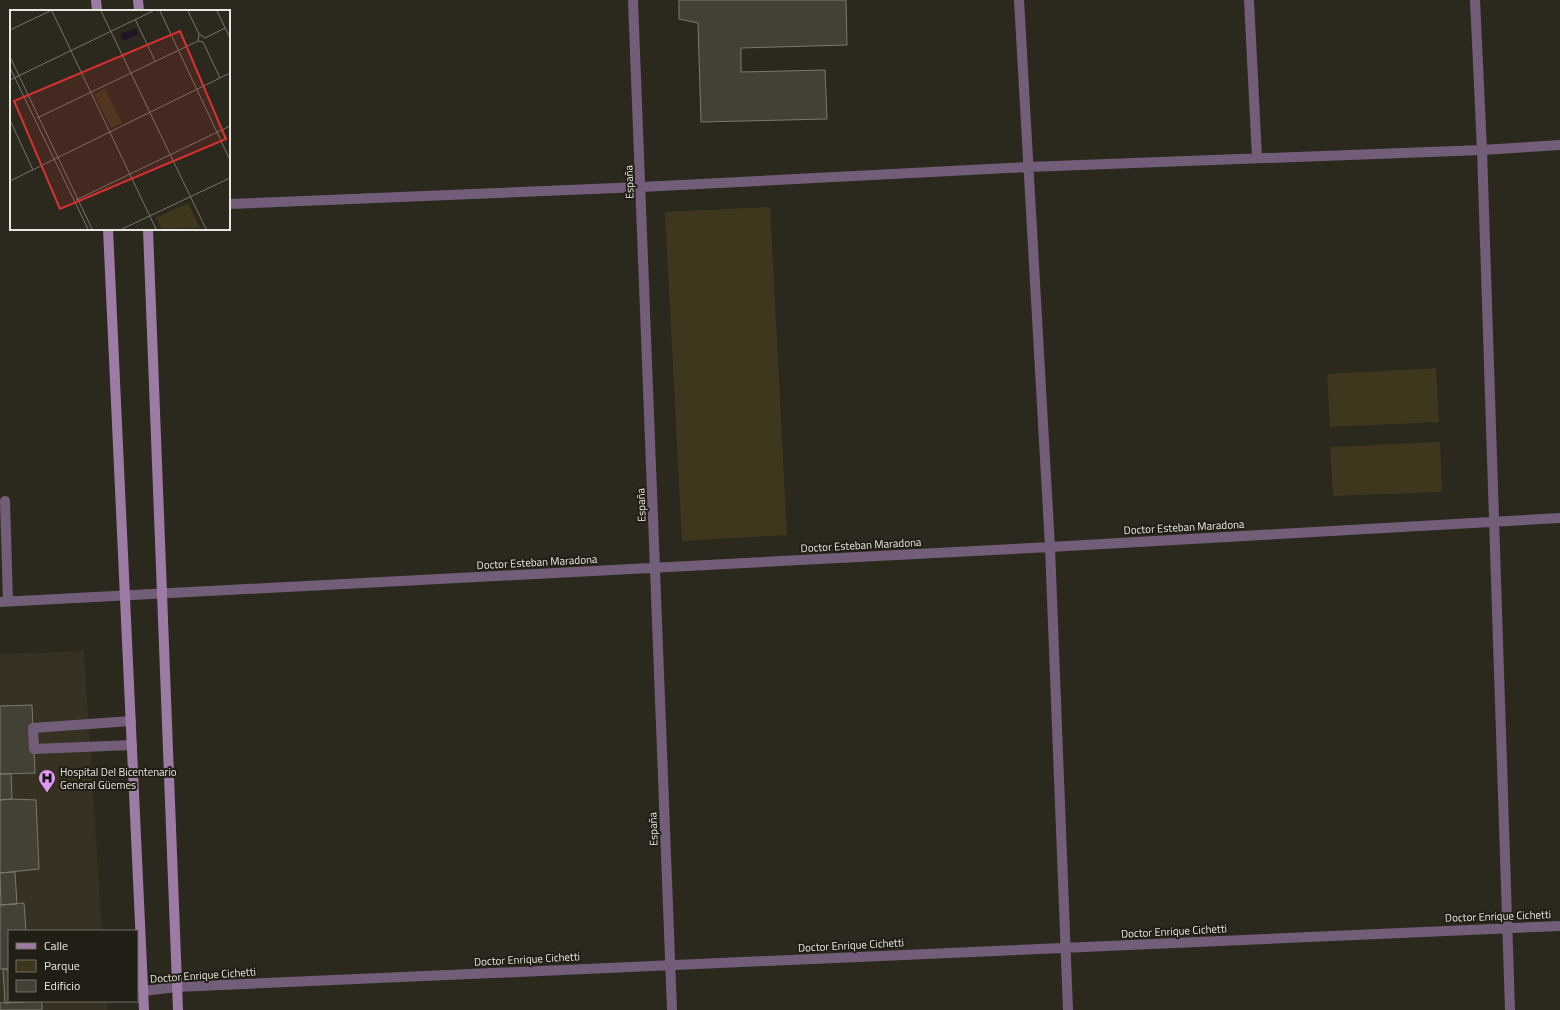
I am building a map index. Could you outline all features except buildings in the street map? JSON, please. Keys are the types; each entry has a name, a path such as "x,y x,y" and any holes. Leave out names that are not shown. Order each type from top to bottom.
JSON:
{"main road":[{"path":"96,0 97,10"},
{"path":"138,0 139,10"},
{"path":"108,230 144,1010"},
{"path":"148,230 178,1010"}],"street":[{"name":"España","path":"633,0 656,568 669,965 672,1010"},
{"path":"1019,0 1050,547 1064,948 1068,1010"},
{"path":"1249,0 1257,158"},
{"path":"1475,0 1482,150 1510,1010"},
{"path":"230,204 641,187 1028,167 1482,150 1560,145"},
{"path":"4,602 5,501"},
{"name":"Doctor Esteban Maradona","path":"4,602 1050,547 1560,518"},
{"path":"131,721 33,728 34,749 132,745"},
{"name":"Doctor Enrique Cichetti","path":"142,991 177,987 1560,926"}],"shaded area":[{"name":"Hospital Del Bicentenario General Güemes","path":"84,651 102,930 8,930 8,1002 107,1002 107,1010 0,1010 0,654"}],"green space":[{"path":"770,207 787,535 682,541 665,212"},
{"path":"1436,368 1439,422 1330,427 1327,374"},
{"path":"1440,442 1442,492 1333,496 1330,447"}],"place":[{"name":"Hospital Del Bicentenario General Güemes","path":"47,793"}]}
